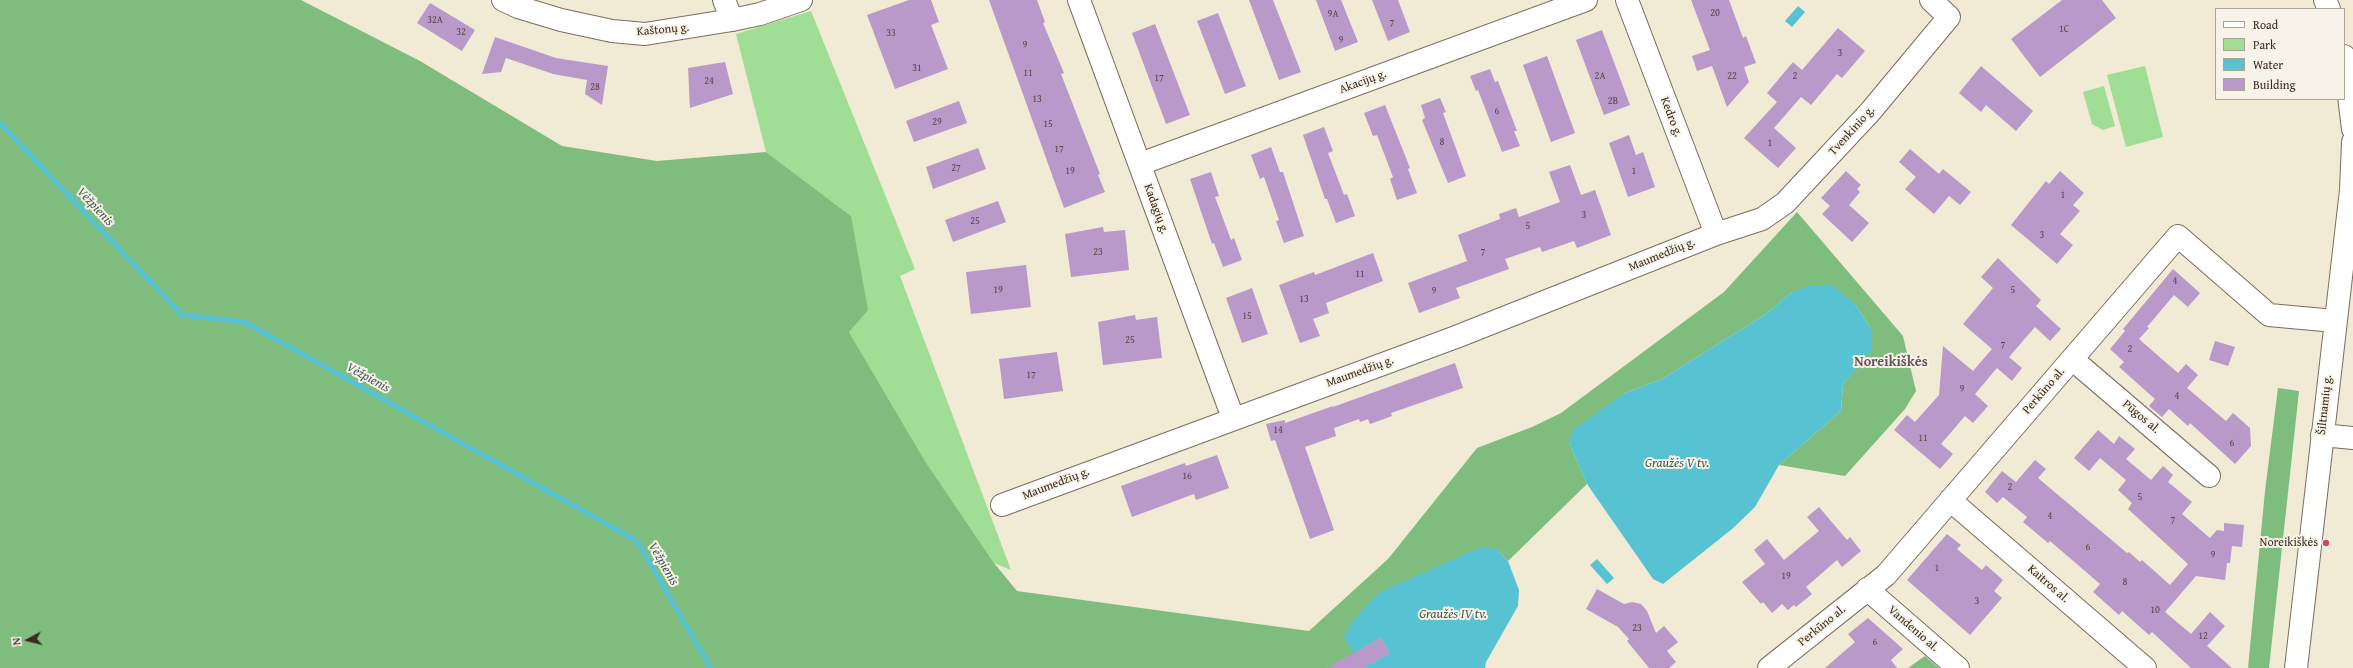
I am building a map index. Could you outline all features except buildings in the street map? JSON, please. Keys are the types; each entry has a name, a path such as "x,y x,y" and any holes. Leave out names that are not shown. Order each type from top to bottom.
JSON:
{"street":[{"name":"Kaštonų g.","path":"503,0 518,7 561,20 612,31 645,34 760,14 801,0"},
{"path":"724,0 732,20"},
{"name":"Kadagių g.","path":"1079,0 1233,418"},
{"name":"Akacijų g.","path":"1140,164 1586,0"},
{"name":"Kedro g.","path":"1627,0 1716,234"},
{"name":"Tvenkinio g.","path":"1716,234 1762,219 1785,203 1870,112 1950,17 1931,0"},
{"path":"2345,64 2353,129"},
{"name":"Šiltnamių g.","path":"2296,668 2350,190 2353,142"},
{"name":"Maumedžių g.","path":"1002,505 1233,418 1456,337 1716,234"},
{"name":"Perkūno al.","path":"1769,668 1886,575 2178,236 2269,315 2335,321"},
{"name":"Pūgos al.","path":"2072,359 2209,476"},
{"path":"2322,435 2353,438"},
{"name":"Kaitros al.","path":"1950,500 2145,668"},
{"name":"Vandenio al.","path":"1867,590 1958,668"}],"green space":[{"path":"0,0 301,0 420,61 562,146 657,161 766,152 851,216 868,310 849,332 925,461 994,563 1017,591 1309,631 1388,559 1477,448 1532,427 1561,413 1724,292 1797,212 1903,336 1916,391 1905,409 1845,476 1779,465 1841,411 1843,384 1871,350 1871,329 1855,304 1792,292 1766,314 1662,379 1625,393 1569,443 1587,484 1508,561 1498,550 1354,653 1381,638 1390,653 1363,668 0,668"},
{"path":"811,11 915,269 900,276 1011,570 994,563 925,461 849,332 851,216 766,152 736,34"},
{"path":"2145,66 2163,137 2126,147 2107,75"},
{"path":"2104,86 2115,126 2103,130 2092,124 2083,92"},
{"path":"2278,388 2299,391 2269,668 2248,668 2265,491"},
{"path":"1925,656 1939,668 1908,668"}],"water":[{"path":"1798,6 1805,12 1792,27 1785,21"},
{"name":"Graužės V tv.","path":"1812,285 1832,285 1855,304 1871,329 1871,351 1843,384 1841,411 1779,465 1755,507 1732,529 1663,584 1653,579 1587,484 1569,443 1573,430 1625,393 1662,379 1766,314 1792,292"},
{"name":"Graužės IV tv.","path":"1482,547 1498,550 1508,561 1519,590 1518,606 1486,662 1485,668 1363,668 1390,653 1381,638 1354,653 1344,638 1351,623 1378,593"},
{"path":"1597,559 1614,578 1607,584 1590,565"}],"waterway":[{"name":"Vėžpienis","path":"0,123 182,315 245,322 637,541 711,668"}],"place":[{"name":"Noreikiškės","path":"2326,543"}],"district":[{"name":"Noreikiškės","path":"1891,362"}]}
